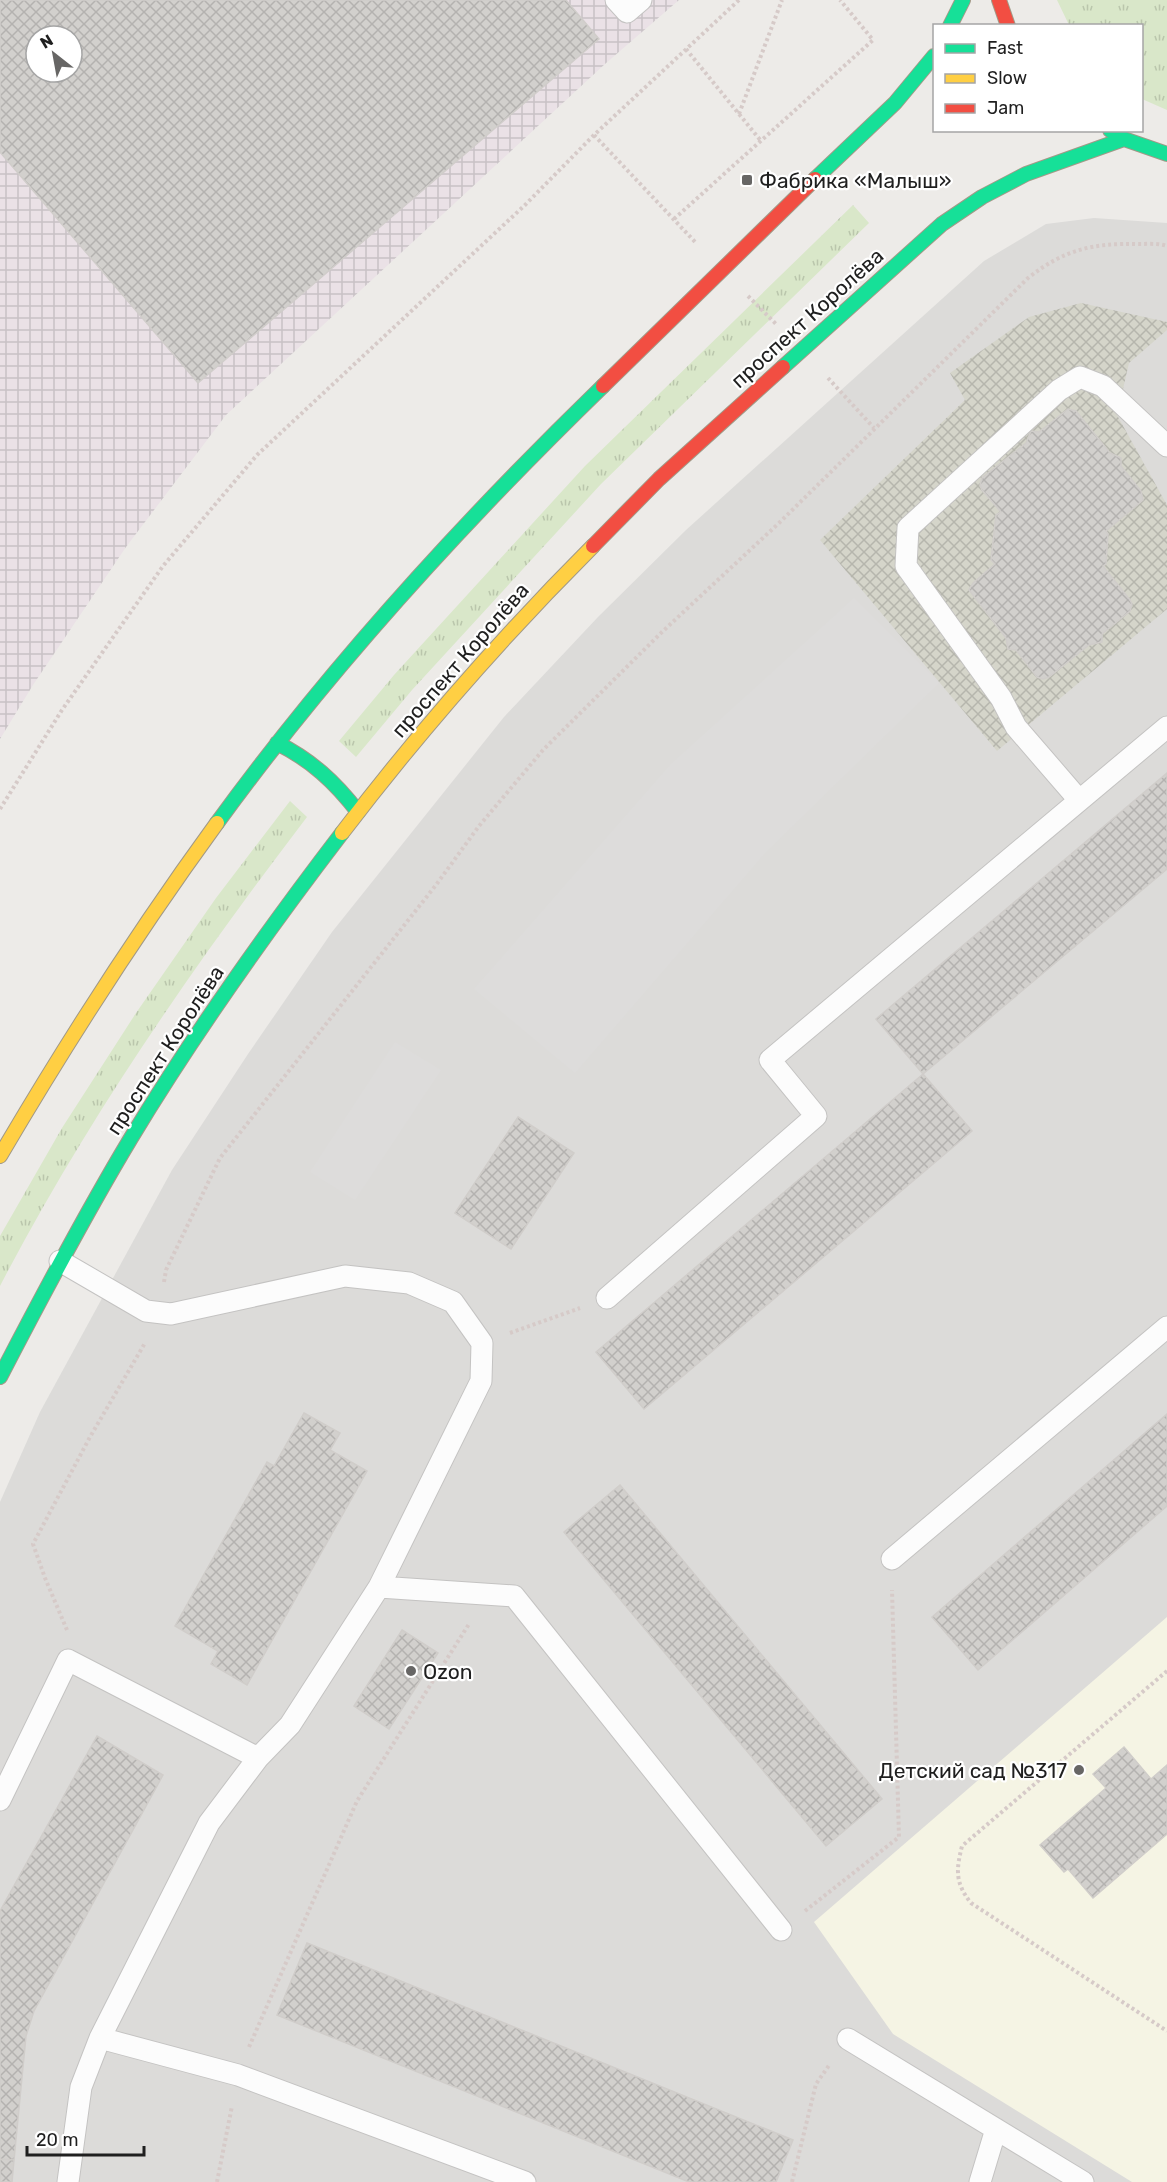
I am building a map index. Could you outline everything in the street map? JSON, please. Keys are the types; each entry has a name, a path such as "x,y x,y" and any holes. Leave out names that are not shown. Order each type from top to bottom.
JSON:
{"main road":[{"path":"951,24 963,0"},
{"path":"999,0 1007,24"},
{"path":"0,1155 45,1076 123,954 206,836 277,743 387,610 485,503 587,400 894,103 933,57"},
{"path":"1113,132 1124,139 1167,154"},
{"name":"проспект Королёва","path":"0,1377 60,1260 131,1138 204,1023 285,908 358,812 462,686 558,581 659,479 942,224 982,197 1026,174 1124,139"},
{"path":"277,743 302,754 324,772 358,812"}],"lane":[{"path":"616,0 627,12 641,0"},
{"path":"1079,800 1016,727 1001,698 906,566 908,528 1059,390 1080,377 1103,386 1167,446"},
{"path":"607,1298 816,1116 770,1060 1167,727"},
{"path":"60,1260 146,1311 171,1314 345,1276 409,1283 453,1302 482,1343 481,1381 379,1587 290,1725 258,1758 209,1823 100,2038 81,2087 68,2182"},
{"path":"892,1559 1167,1327"},
{"path":"379,1587 514,1596 782,1930"},
{"path":"0,1800 68,1660 258,1758"},
{"path":"100,2038 238,2075 525,2182"},
{"path":"848,2039 1083,2182"},
{"path":"980,2182 996,2129"}],"path":[{"path":"0,809 62,710 163,566 257,455 525,205 594,135 739,0"},
{"path":"739,114 782,0"},
{"path":"674,219 873,40 840,0"},
{"path":"686,49 761,141"},
{"path":"68,1660 72,1644 33,1544 90,1437 150,1334 166,1270 220,1158 436,885 479,826 543,750 662,632 779,523 1028,278 1048,262 1076,250 1120,244 1167,246"},
{"path":"482,1343 607,1298"},
{"path":"782,1930 899,1837 892,1559"},
{"path":"218,2182 238,2075 259,2022 357,1801 427,1694 488,1594"},
{"path":"1167,1671 962,1846 957,1875 962,1891 971,1903 1167,2031"},
{"path":"792,2182 816,2084 848,2039"}],"shaded area":[{"path":"0,0 679,0 605,64 226,415 126,547 33,685 0,739"},
{"path":"1094,218 1167,223 1167,2182 0,2182 0,1502 40,1412 172,1170 332,932 504,717 598,617 686,530 984,261 1046,224"},
{"path":"1081,303 1167,322 1167,330 1129,363 1117,415 1167,505 1167,609 997,751 820,540 965,400 950,373 1029,317"},
{"path":"854,598 939,683 765,853 575,1073 474,989 671,764"},
{"path":"395,1042 441,1070 355,1200 310,1172"},
{"name":"Детский сад №317","path":"1167,1617 1167,2182 1132,2182 893,2034 814,1922"}],"green space":[{"path":"1057,0 1167,0 1167,110 1143,99 1143,24 1069,24"},
{"path":"853,205 869,223 601,484 412,690 356,757 339,741 394,675 585,466"},
{"path":"290,801 307,817 183,986 144,1044 69,1163 0,1286 0,1236 62,1128 136,1013 216,898"}],"building":[{"path":"0,0 566,0 599,39 198,383 0,152"},
{"path":"1068,409 1076,411 1110,453 1121,458 1121,466 1141,491 1143,500 1106,531 1108,534 1106,564 1103,566 1130,600 1132,604 1130,611 1102,634 1102,642 1089,645 1049,677 1043,679 1037,677 1016,650 1008,649 1006,638 969,590 973,583 995,564 991,560 996,515 1001,512 982,490 980,485 982,478 1026,443 1031,431 1039,432"},
{"path":"1167,773 1167,869 923,1074 876,1019"},
{"path":"923,1074 972,1131 644,1409 596,1352"},
{"path":"518,1117 574,1153 511,1249 455,1213"},
{"path":"304,1413 340,1433 330,1450 367,1471 247,1685 211,1664 218,1651 175,1626 267,1462 274,1466"},
{"path":"1167,1414 1167,1506 978,1670 932,1617"},
{"path":"620,1485 882,1799 826,1846 564,1532"},
{"path":"402,1630 438,1653 389,1729 354,1706"},
{"path":"97,1736 163,1775 34,2011 26,2036 14,2160 0,2159 0,1911"},
{"path":"1124,1747 1151,1779 1167,1765 1167,1834 1093,1898 1068,1869 1064,1872 1040,1845 1106,1788 1093,1774"},
{"path":"307,1943 793,2140 776,2182 689,2182 277,2015"},
{"path":"0,2159 14,2160 12,2182 0,2182"}],"traffic: fast":[{"path":"951,24 963,0"},
{"path":"815,179 895,103 933,57"},
{"path":"1113,132 1124,139 1167,154"},
{"path":"783,367 942,224 982,197 1026,174 1124,139"},
{"path":"217,823 306,707 401,596 500,489 603,386"},
{"path":"277,743 322,773 358,812"},
{"path":"0,1377 80,1227 155,1098 232,982 342,833"}],"traffic: slow":[{"path":"342,833 463,685 593,546"},
{"path":"0,1156 104,987 217,823"}],"traffic: jam":[{"path":"999,0 1007,24"},
{"path":"603,386 815,179"},
{"path":"593,546 659,479 783,367"}],"place":[{"name":"Фабрика «Малыш»","path":"747,180"},
{"name":"Ozon","path":"411,1671"},
{"name":"Детский сад №317","path":"1079,1770"}]}
